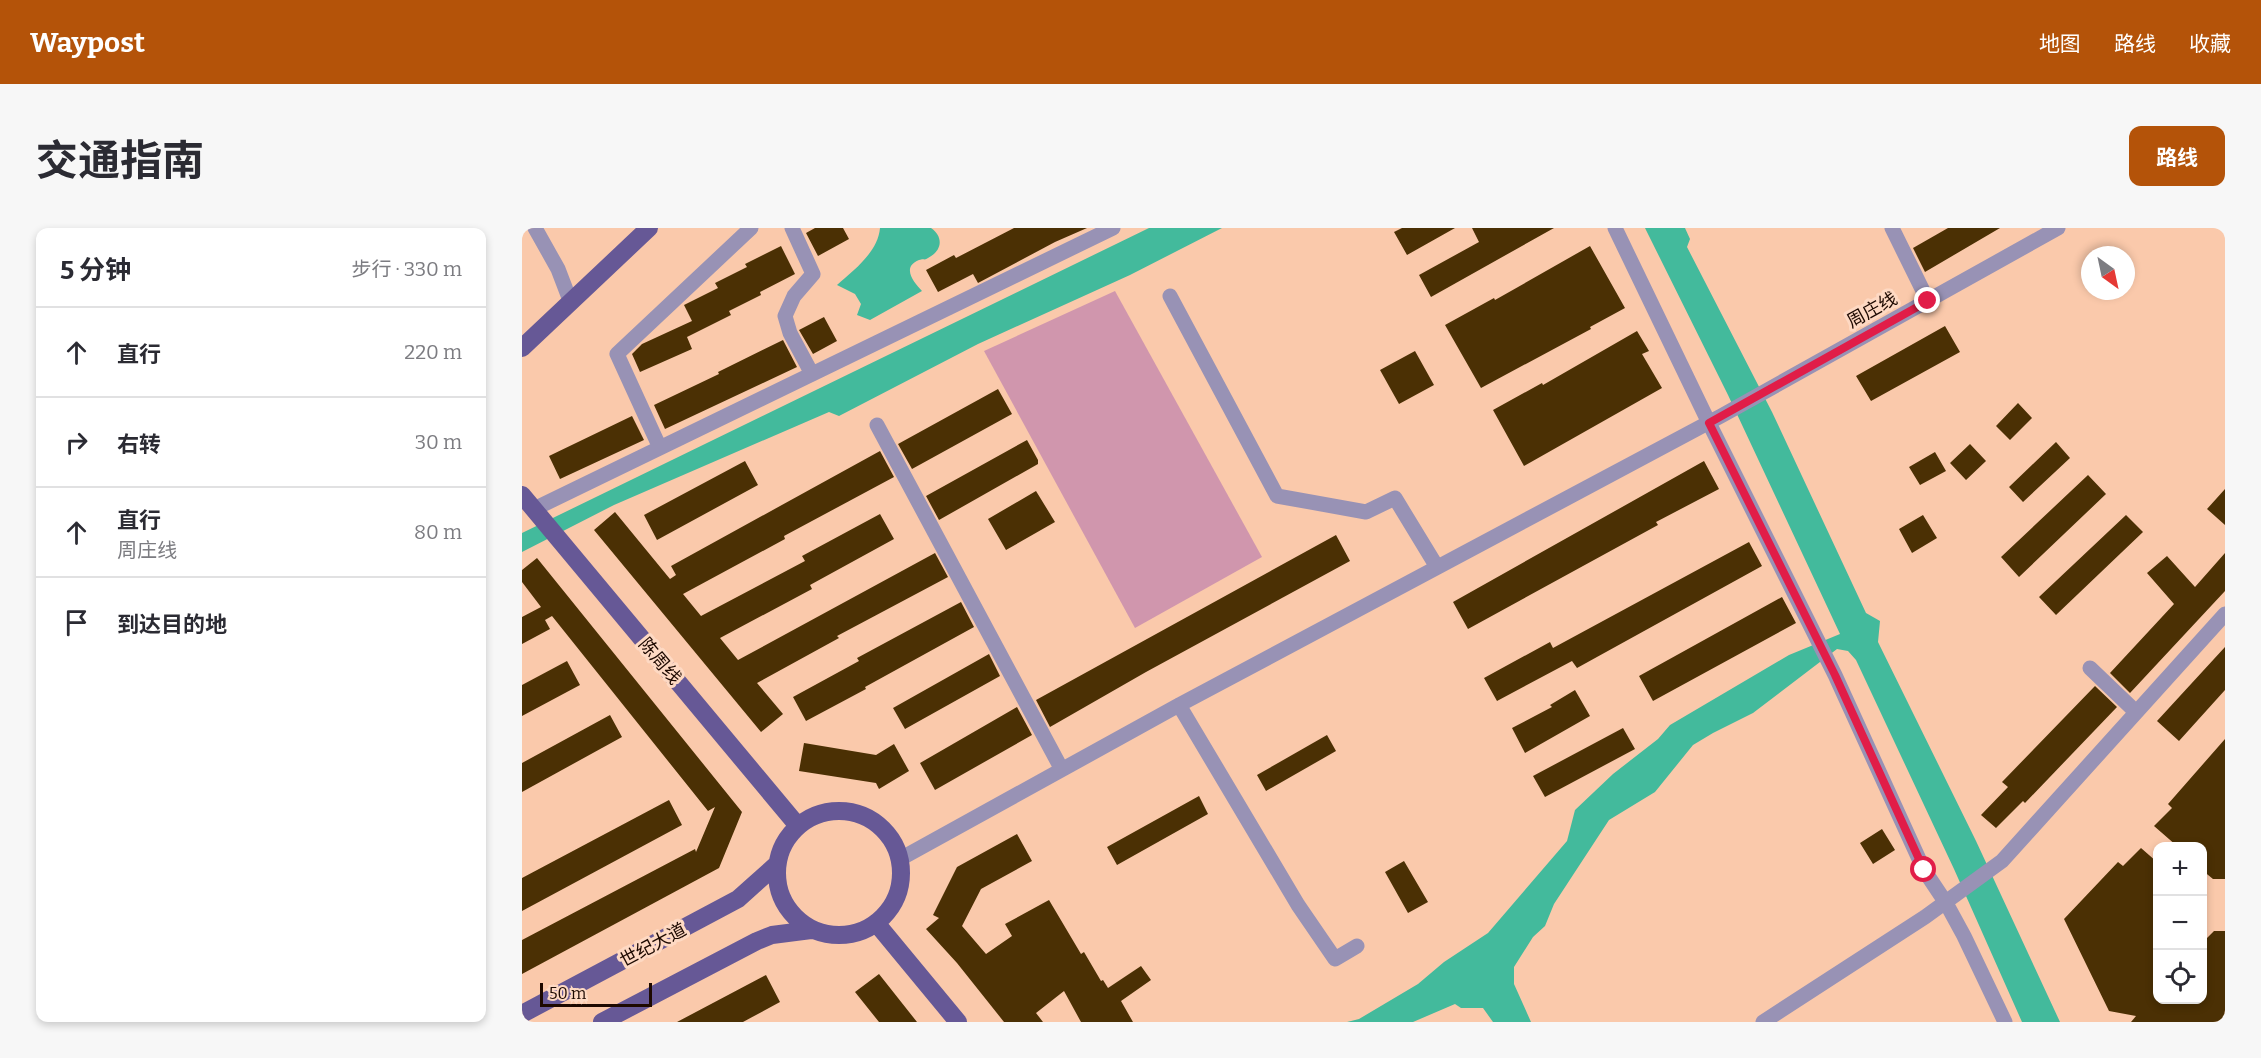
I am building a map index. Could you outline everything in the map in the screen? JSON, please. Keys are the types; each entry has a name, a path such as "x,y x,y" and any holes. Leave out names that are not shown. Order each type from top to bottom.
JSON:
{"main road":[{"path":"522,348 650,228"},
{"name":"陈周线","path":"528,502 798,826"},
{"path":"837,811 858,814 878,824 892,840 900,859 901,883 893,906 877,924 856,934 833,936 811,930 790,914 778,891 776,865 784,843 798,826 816,815 837,811"},
{"name":"世纪大道","path":"522,1014 738,899 776,865"},
{"path":"877,924 958,1022"},
{"path":"602,1022 757,941 772,935 811,930"}],"street":[{"path":"536,228 558,269 571,303"},
{"path":"660,448 618,354 751,228"},
{"path":"792,228 813,274 794,296 785,316 790,333 812,375"},
{"path":"528,502 660,448 1113,228"},
{"path":"1615,228 1715,419 1924,870 1950,900 2005,1022"},
{"path":"1892,228 1928,301"},
{"name":"周庄线","path":"900,859 1061,768 1768,391 2058,228"},
{"path":"1170,296 1277,496 1366,512 1395,498 1437,567"},
{"path":"877,424 1061,768"},
{"path":"1763,1022 1950,900 2002,861 2225,614"},
{"path":"2090,668 2136,712"},
{"path":"1179,705 1298,905 1335,959 1357,946"}],"shaded area":[{"path":"1115,291 1262,557 1135,628 984,351"}],"water":[{"path":"880,228 931,228 938,236 940,244 933,255 919,260 911,267 911,275 922,291 870,320 857,315 861,304 855,294 837,285 870,253"},
{"path":"1149,228 1222,228 1130,275 978,344 839,416 829,412 614,505 522,552 522,533"},
{"path":"1645,228 1685,228 1690,239 1687,247 1772,412 1866,613 1880,621 1878,642 1976,841 2060,1022 2022,1022 1954,869 1856,660 1848,651 1837,649 1753,713 1693,745 1655,792 1609,820 1554,904 1545,926 1533,937 1514,967 1514,984 1531,1022 1493,1022 1483,1008 1461,1008 1455,1004 1413,1022 1347,1022 1359,1019 1418,984 1444,962 1488,933 1567,841 1575,810 1613,774 1658,739 1670,725 1789,655 1840,634 1728,395"}],"building":[{"path":"815,228 843,228 849,239 818,256 806,233"},
{"path":"1014,228 1087,228 1055,242 978,283 973,274 938,292 926,270 954,255 956,258"},
{"path":"1402,228 1455,228 1407,255 1394,232"},
{"path":"1472,228 1554,228 1431,297 1419,275 1479,242"},
{"path":"1948,228 2000,228 1925,272 1913,248"},
{"path":"781,246 795,274 729,311 731,315 687,337 692,349 640,372 632,354 642,344 692,321 684,305 718,288 715,283 747,267 745,264"},
{"path":"1590,246 1625,308 1590,327 1591,329 1481,388 1445,325 1494,298 1495,300"},
{"path":"824,317 837,341 813,354 799,330"},
{"path":"1945,326 1960,352 1871,401 1856,376"},
{"path":"1637,331 1649,351 1642,354 1662,388 1524,466 1493,410 1542,383 1543,385"},
{"path":"783,340 797,367 665,429 654,405"},
{"path":"1415,351 1434,385 1399,404 1380,370"},
{"path":"998,389 1012,414 912,469 898,444"},
{"path":"2018,403 2032,418 2010,440 1996,426"},
{"path":"632,416 644,440 560,479 549,456"},
{"path":"1027,440 1038,464 939,520 926,496"},
{"path":"2056,442 2070,458 2023,502 2009,487"},
{"path":"1970,444 1986,461 1966,480 1950,463"},
{"path":"880,451 894,477 683,594 701,616 805,561 802,556 880,514 894,539 810,585 812,589 720,638 738,660 935,553 948,577 837,636 839,638 757,683 783,714 761,732 594,530 615,512 670,579 676,575 671,566"},
{"path":"1935,452 1946,471 1920,485 1909,467"},
{"path":"745,461 758,485 657,540 644,515"},
{"path":"1704,461 1719,489 1656,522 1658,525 1468,629 1453,602"},
{"path":"2088,475 2106,494 2019,577 2001,557"},
{"path":"2225,489 2225,525 2207,509"},
{"path":"1036,491 1055,522 1006,550 988,519"},
{"path":"1923,515 1937,538 1912,553 1899,529"},
{"path":"2126,515 2143,532 2056,615 2039,597"},
{"path":"1336,535 1350,561 1050,727 1036,700"},
{"path":"1749,542 1762,566 1577,668 1572,661 1497,701 1484,678 1550,642 1553,648"},
{"path":"2225,553 2225,591 2130,693 2110,673 2174,604 2147,573 2167,556 2195,587"},
{"path":"537,558 742,812 719,868 522,974 522,940 695,849 696,852 715,807 708,811 552,616 545,620 550,629 522,644 522,617 541,607 522,582 522,570"},
{"path":"1782,597 1796,623 1653,701 1639,676"},
{"path":"961,602 974,627 806,721 793,697 859,661 857,658"},
{"path":"2225,647 2225,690 2179,741 2157,721"},
{"path":"989,654 1000,676 905,729 893,708"},
{"path":"567,661 580,685 522,716 522,685"},
{"path":"2095,686 2117,707 2025,803 2023,801 1996,828 1981,815 2008,787 2002,782"},
{"path":"1575,690 1590,716 1525,753 1512,728 1552,707 1550,705"},
{"path":"1017,707 1032,735 935,790 920,763"},
{"path":"610,715 622,737 522,792 522,763"},
{"path":"1623,728 1635,749 1545,797 1533,776"},
{"path":"1327,735 1336,751 1266,791 1257,775"},
{"path":"2225,739 2225,879 2213,879 2207,874 2207,842 2172,842 2154,826 2172,808 2168,804"},
{"path":"804,743 876,755 894,744 909,771 879,789 876,783 799,771"},
{"path":"1199,796 1208,814 1117,865 1107,847"},
{"path":"669,800 682,825 522,911 522,878"},
{"path":"1882,829 1895,850 1873,864 1860,843"},
{"path":"1017,834 1032,861 981,889 962,926 986,954 1012,936 1005,924 1049,900 1081,954 1084,952 1101,981 1103,980 1108,988 1141,966 1151,980 1121,1001 1133,1022 1081,1022 1064,991 1036,1013 1043,1022 1004,1022 957,963 926,929 939,918 933,915 957,867"},
{"path":"2141,848 2153,858 2153,1004 2207,1004 2207,938 2214,931 2225,931 2225,1022 2131,1022 2136,1016 2109,1011 2064,919 2118,862 2123,866"},
{"path":"1404,861 1428,902 1408,913 1385,872"},
{"path":"879,974 917,1022 879,1022 855,992"},
{"path":"766,975 780,1002 743,1022 677,1022"}],"route":[{"path":"1924,870 1835,675 1709,423 1928,301"}]}
